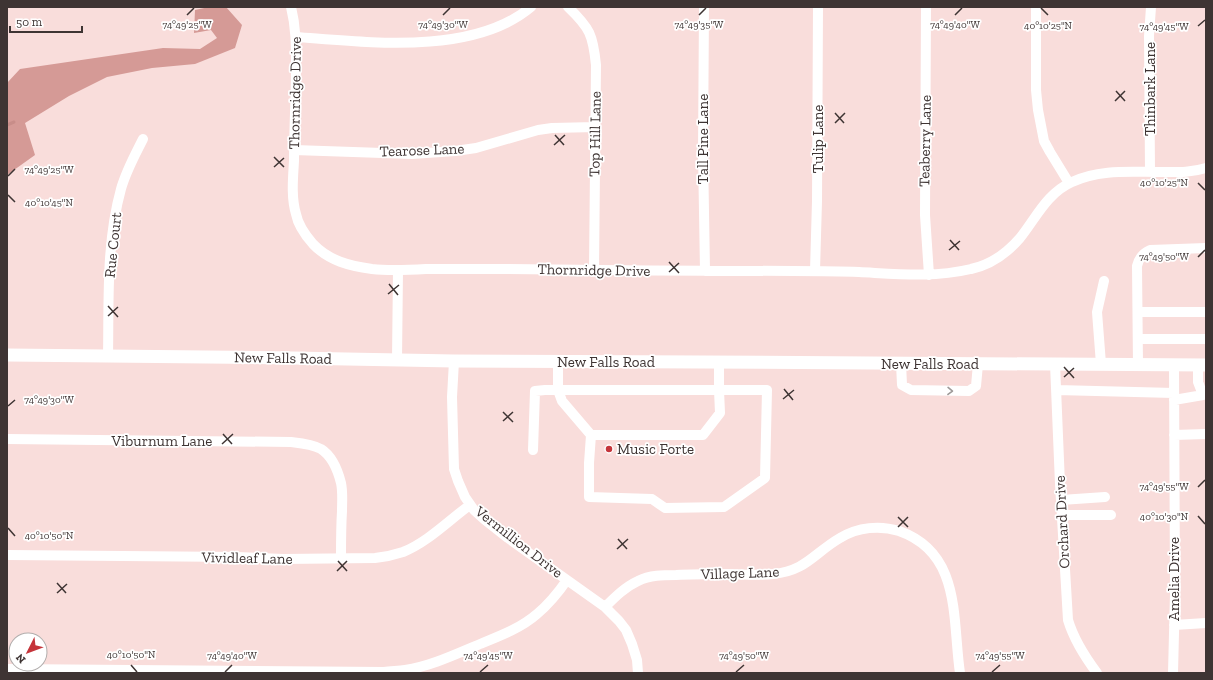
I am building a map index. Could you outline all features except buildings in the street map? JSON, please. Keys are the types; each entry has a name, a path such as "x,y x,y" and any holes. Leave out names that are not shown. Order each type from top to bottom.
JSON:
{"main road":[{"name":"New Falls Road","path":"7,355 558,362 1202,365"}],"street":[{"name":"Thornridge Drive","path":"290,7 296,37 293,187 296,214 305,234 313,244 330,258 342,263 377,269 398,270 815,271 860,272 902,276 942,275 984,265 1003,254 1019,239 1036,214 1056,191 1069,183 1098,174 1123,172 1187,172 1206,168"},
{"path":"296,37 368,42 433,42 468,36 491,29 509,21 531,7"},
{"name":"Top Hill Lane","path":"568,7 589,31 593,40 596,65 594,270"},
{"name":"Tall Pine Lane","path":"704,7 703,153 705,271"},
{"name":"Tulip Lane","path":"815,271 817,201 818,7"},
{"name":"Teaberry Lane","path":"926,7 925,215 929,276"},
{"path":"1036,7 1036,90 1038,110 1044,141 1069,183"},
{"name":"Thinbark Lane","path":"1150,172 1149,36 1151,7"},
{"name":"Tearose Lane","path":"294,150 412,154 455,151 476,148 538,130 552,128 596,127"},
{"name":"Rue Court","path":"108,356 109,282 112,232 115,211 128,167 143,139"},
{"path":"1138,364 1137,266 1140,258 1150,250 1206,248"},
{"path":"397,360 398,270"},
{"path":"1101,364 1097,312 1104,281"},
{"path":"1138,312 1206,312"},
{"path":"1138,339 1206,339"},
{"name":"Vermillion Drive","path":"454,361 452,397 454,469 458,481 470,505 490,524 605,607 626,630 634,650 638,673"},
{"path":"533,450 535,391 545,390 558,390 719,390 767,390 765,478 724,507 665,508 652,499 589,497 591,435 562,401 558,390 558,362"},
{"path":"591,435 703,434 720,413 719,362"},
{"path":"901,363 902,385 911,390 969,391 976,386 978,364"},
{"name":"Orchard Drive","path":"1056,364 1061,500 1068,620 1077,642 1097,673"},
{"name":"Amelia Drive","path":"1174,365 1174,673"},
{"path":"1056,390 1174,396 1204,396 1198,382 1202,365"},
{"path":"1174,435 1206,434"},
{"name":"Viburnum Lane","path":"7,439 283,442 301,443 316,447 321,449 334,464 338,472 341,485 341,558"},
{"path":"1061,500 1105,497"},
{"name":"Vividleaf Lane","path":"7,556 237,557 283,559 375,558 404,552 419,543 470,505"},
{"path":"1062,515 1111,515"},
{"name":"Village Lane","path":"605,607 616,595 627,587 646,577 773,574 790,571 809,562 841,537 852,532 864,529 885,528 908,534 920,541 930,549 943,568 947,577 952,598 960,673"},
{"path":"7,669 376,672 405,670 444,659 496,638 518,627 536,616 550,603 567,580"},
{"path":"1174,625 1206,623"}],"shaded area":[{"path":"209,7 226,7 242,25 235,48 195,64 152,68 107,77 69,96 25,123 35,155 7,175 7,83 20,69 163,48 200,49 217,38 211,30 194,33 195,10"}],"waterway":[{"path":"7,125 14,122"}],"place":[{"name":"Music Forte","path":"609,449"}]}
